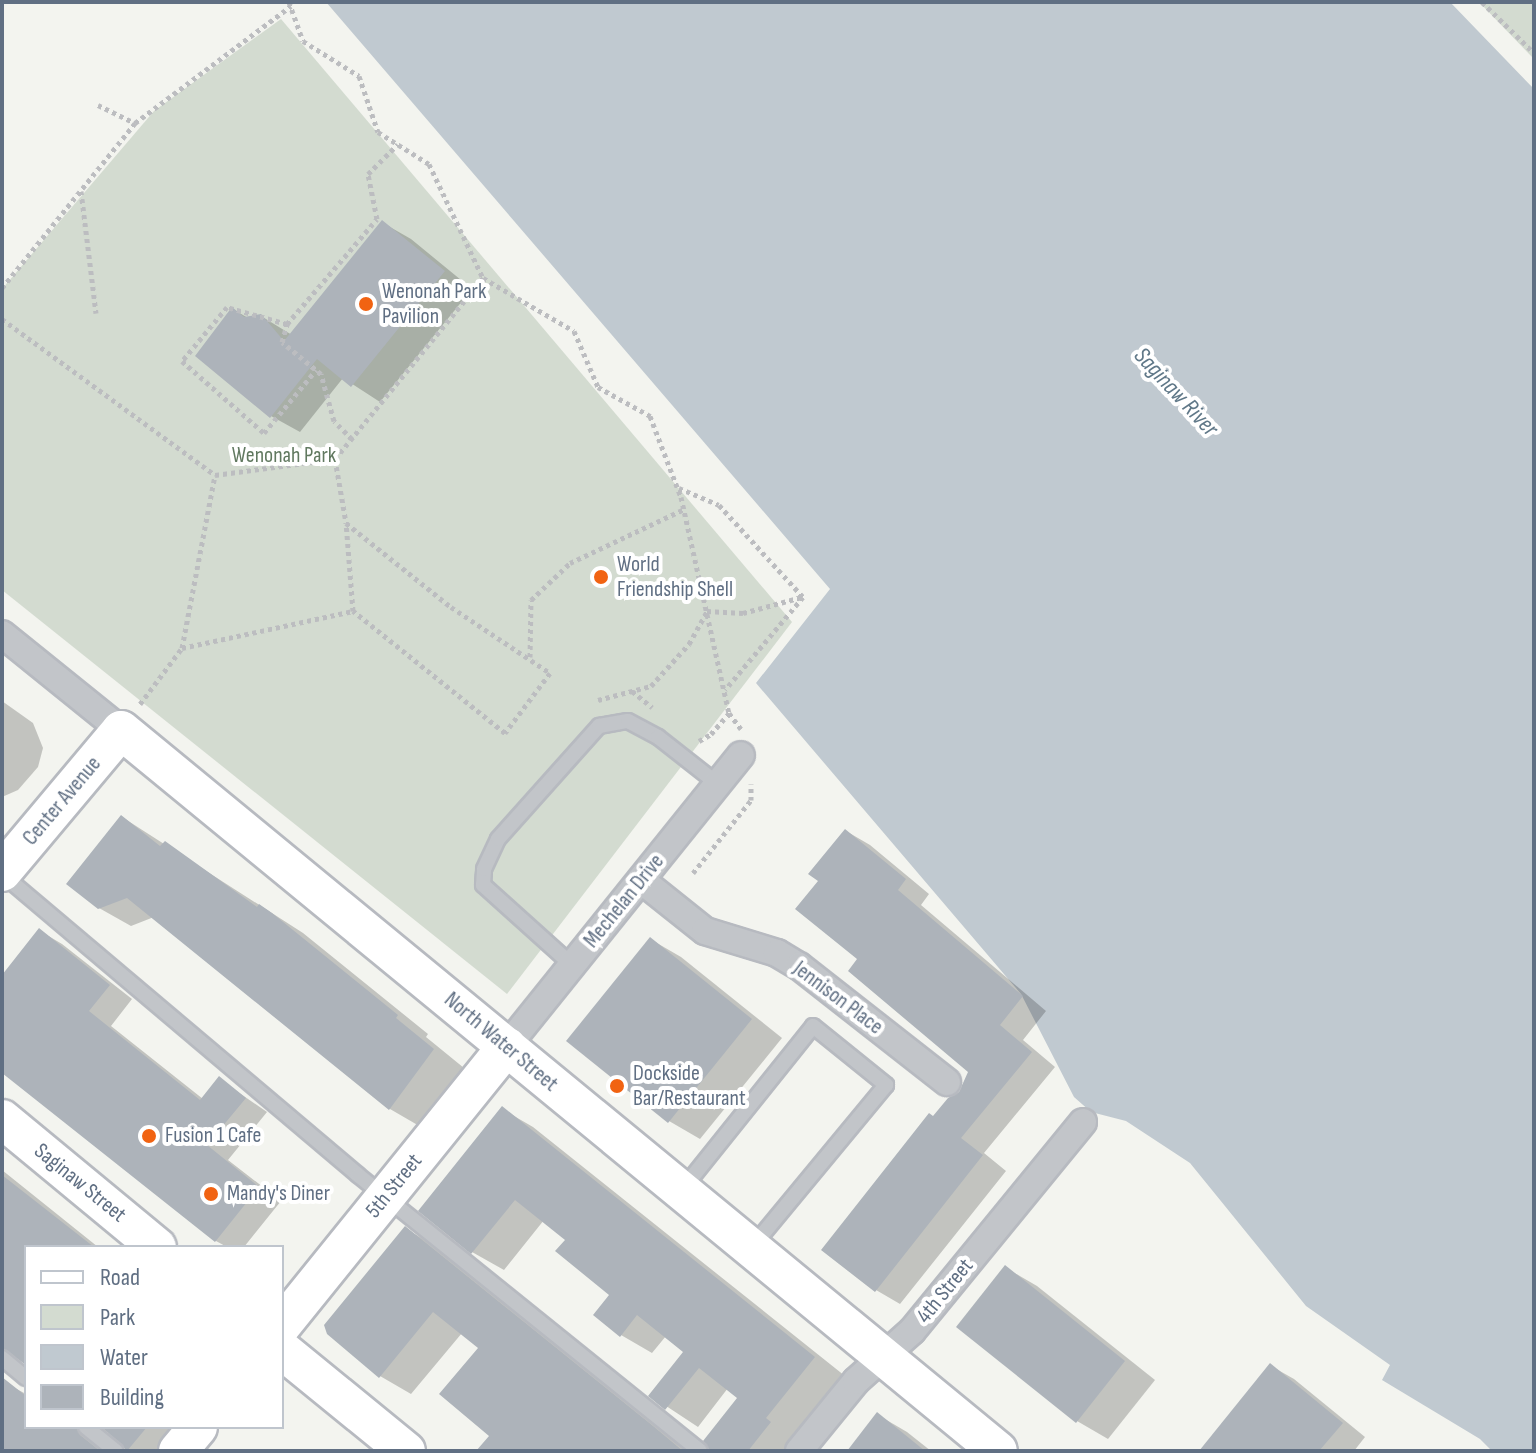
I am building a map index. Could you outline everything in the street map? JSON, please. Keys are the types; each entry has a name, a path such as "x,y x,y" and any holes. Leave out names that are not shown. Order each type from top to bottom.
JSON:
{"street":[{"name":"North Water Street","path":"2,634 998,1451"},
{"name":"Center Avenue","path":"2,873 121,730"},
{"name":"Mechelan Drive","path":"507,1046 718,784 747,754"},
{"name":"Jennison Place","path":"641,880 705,931 777,953 799,966 947,1082"},
{"name":"5th Street","path":"284,1323 507,1046"},
{"name":"Saginaw Street","path":"2,1119 155,1245"},
{"name":"4th Street","path":"799,1451 856,1381 912,1331 1083,1122"},
{"path":"284,1352 406,1451"},
{"path":"178,1451 196,1429"}],"lane":[{"path":"572,965 483,885 484,869 498,839 599,726 628,721 658,737 718,784"},
{"path":"2,873 386,1196 700,1451"},
{"path":"681,1191 813,1026 886,1085 751,1249"},
{"path":"2,1358 24,1376"},
{"path":"88,1429 116,1451"}],"path":[{"path":"1482,2 1534,53"},
{"path":"2,288 135,123 290,4 303,41 359,76 378,132 429,164 483,278 574,331 598,387 650,416 678,488 729,713 747,754 751,800 693,873"},
{"path":"98,105 135,123"},
{"path":"352,439 334,421 329,396 316,369 282,342 287,324 377,219 368,174 398,144"},
{"path":"81,190 96,313"},
{"path":"2,319 215,475 335,459 483,278"},
{"path":"287,324 227,307 182,361 264,433 316,369"},
{"path":"335,459 346,523 353,611 505,733 550,673 451,607 346,523"},
{"path":"121,730 182,648 215,475"},
{"path":"678,488 719,505 803,597"},
{"path":"530,657 531,600 570,563 684,509"},
{"path":"707,611 743,613 803,597"},
{"path":"724,691 803,597"},
{"path":"182,648 353,611"},
{"path":"598,700 651,686 689,644 707,611"},
{"path":"632,691 656,711"},
{"path":"690,736 700,742 729,713"}],"green space":[{"path":"1479,2 1534,2 1534,59"},
{"name":"Wenonah Park","path":"281,19 792,622 507,994 2,590 2,289 154,111"}],"water":[{"name":"Saginaw River","path":"326,2 1450,2 1534,89 1534,1451 1492,1451 1480,1439 1382,1380 1390,1365 1306,1306 1190,1163 1126,1121 1091,1112 1074,1097 1021,994 756,683 830,589"}],"building":[{"name":"Wenonah Park Pavilion","path":"382,220 445,271 351,387 317,359 270,418 195,356 232,307 244,317 261,314 284,341"},
{"path":"121,815 160,846 165,841 257,907 259,904 272,913 398,1015 396,1018 434,1049 389,1110 127,898 98,909 66,884"},
{"path":"845,829 906,879 898,890 1023,996 1000,1025 1032,1052 961,1138 983,1155 875,1292 821,1250 929,1113 933,1116 948,1098 959,1092 968,1072 848,971 857,959 795,909 818,881 808,874"},
{"path":"39,928 110,985 89,1011 200,1100 219,1076 246,1098 207,1145 259,1187 215,1242 2,1073 2,975"},
{"path":"650,937 752,1019 668,1123 566,1041"},
{"path":"502,1106 815,1357 766,1418 771,1422 748,1451 710,1451 703,1441 737,1398 699,1368 665,1410 648,1396 683,1352 637,1315 620,1337 593,1315 609,1295 555,1251 565,1240 515,1200 471,1254 418,1211"},
{"path":"2,1175 91,1245 24,1245 24,1364 2,1348"},
{"path":"405,1226 683,1451 476,1451 489,1436 439,1394 478,1348 433,1312 379,1378 327,1334 324,1325"},
{"path":"1005,1265 1125,1361 1076,1423 956,1327"},
{"path":"1270,1363 1343,1423 1319,1451 1199,1451"},
{"path":"2,1377 24,1394 24,1429 77,1429 100,1451 2,1451"},
{"path":"877,1412 925,1451 847,1451"},
{"path":"104,1429 145,1429 127,1451"}],"place":[{"name":"Wenonah Park Pavilion","path":"366,304"},
{"name":"World Friendship Shell","path":"601,577"},
{"name":"Dockside Bar/Restaurant","path":"617,1086"},
{"name":"Fusion 1 Cafe","path":"149,1136"},
{"name":"Mandy's Diner","path":"211,1194"}]}
